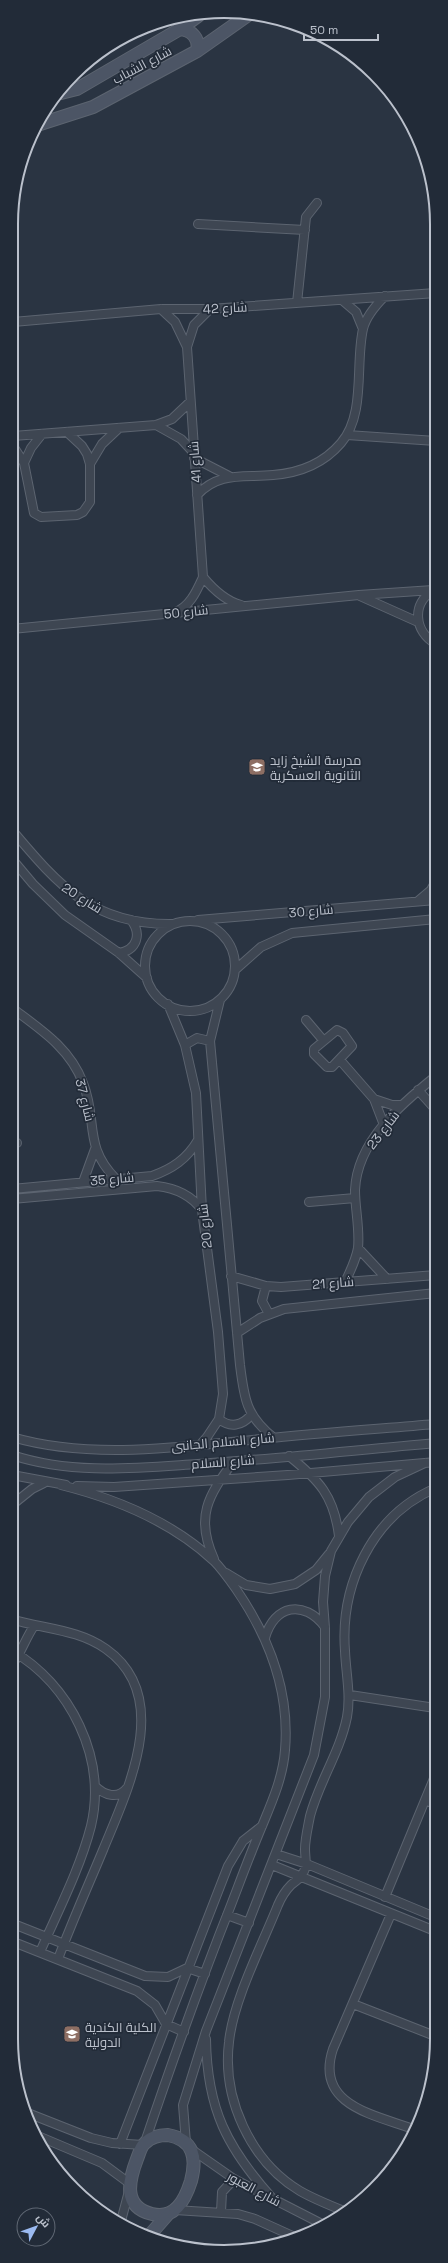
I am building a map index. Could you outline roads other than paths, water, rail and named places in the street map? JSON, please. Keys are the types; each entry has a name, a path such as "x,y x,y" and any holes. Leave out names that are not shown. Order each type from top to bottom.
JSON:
{"street":[{"name":"شارع الشباب","path":"45,122 93,107 197,51 243,19"},
{"name":"شارع الشباب","path":"66,92 77,89 180,29 191,21"},
{"path":"180,29 185,30 194,36 198,46 197,51"},
{"path":"297,303 306,217 316,203"},
{"path":"198,224 305,230"},
{"name":"شارع 42","path":"18,322 160,309 210,309 430,292"},
{"path":"197,495 211,482 229,476 273,475 304,469 330,454 347,435 352,426 363,329 373,310 385,296"},
{"path":"342,300 356,312 363,329"},
{"name":"شارع 41","path":"160,309 175,322 187,347"},
{"name":"شارع 41","path":"203,577 187,347 194,325 210,309"},
{"path":"18,436 156,425 172,419 190,402"},
{"path":"156,425 181,440 194,455 229,476"},
{"path":"90,464 102,444 119,428"},
{"path":"18,454 24,463 32,509 41,518 77,515 87,508 90,502 90,464 82,446 67,432"},
{"path":"24,463 31,448 42,434"},
{"path":"347,435 430,441"},
{"path":"169,614 180,610 190,601 203,577 222,596 233,603 246,606"},
{"name":"شارع 50","path":"18,628 430,589"},
{"path":"430,592 426,595 419,607 418,622 424,635 430,640"},
{"path":"359,595 418,622"},
{"name":"شارع 20","path":"18,837 63,887 95,908 131,920 175,924"},
{"name":"شارع 20","path":"18,866 38,889 65,915 120,953 147,978"},
{"path":"418,901 430,891"},
{"name":"شارع 30","path":"186,921 430,900"},
{"path":"120,953 126,952 135,944 137,932 131,920"},
{"name":"شارع 30","path":"235,970 261,947 292,933 430,920"},
{"path":"186,921 197,922 218,930 231,948 235,970 232,981 220,1000 211,1006 195,1010 178,1009 159,998 147,978 146,962 150,945 165,928 186,921"},
{"name":"شارع 20","path":"220,1000 210,1041 231,1276 244,1398 251,1415 260,1427 274,1438"},
{"name":"شارع 20","path":"168,1004 185,1045 196,1093 202,1210 218,1332 223,1394 219,1419 200,1445"},
{"name":"شارع 37","path":"18,1013 55,1041 77,1070 87,1096 95,1149 104,1165 116,1179"},
{"path":"306,1020 323,1040"},
{"path":"340,1030 352,1046 332,1067 324,1066 314,1051 323,1040 334,1031 340,1030"},
{"path":"185,1045 197,1038 210,1041"},
{"path":"340,1060 374,1099 384,1125"},
{"name":"شارع 23","path":"345,1282 358,1248 355,1198 361,1165 370,1144 384,1125 402,1105 430,1081"},
{"path":"418,1090 430,1103"},
{"path":"374,1099 392,1105 402,1105"},
{"name":"شارع 35","path":"18,1188 152,1176 163,1172 184,1158 198,1140"},
{"name":"شارع 37","path":"83,1182 95,1149"},
{"name":"شارع 35","path":"18,1199 157,1186 179,1191 189,1196 202,1210"},
{"path":"309,1202 355,1198"},
{"path":"358,1248 387,1278"},
{"name":"شارع 21","path":"231,1276 266,1286 430,1275"},
{"path":"266,1286 262,1300 269,1314"},
{"name":"شارع 21","path":"237,1333 269,1314 296,1308 430,1295"},
{"path":"219,1419 224,1423 236,1425 242,1424 251,1415"},
{"name":"شارع السلام الجانبى","path":"18,1439 47,1446 89,1450 200,1445 430,1425"},
{"name":"شارع السلام","path":"18,1456 45,1463 104,1469 233,1462 430,1444"},
{"path":"289,1456 310,1473 322,1486 331,1501 337,1518 339,1536"},
{"path":"215,1561 204,1532 204,1518 207,1504 221,1479 233,1462"},
{"path":"224,1572 252,1586 270,1589 295,1584 316,1570 331,1551 348,1522 369,1497 395,1477 425,1463"},
{"name":"شارع السلام","path":"18,1476 61,1485 114,1487 430,1463"},
{"path":"18,1500 44,1482"},
{"path":"61,1485 116,1501 143,1513 180,1535 215,1561 253,1615 265,1638 279,1675 286,1721 285,1752 277,1790 204,1974 129,2187 122,2217"},
{"path":"340,2209 299,2190 272,2168 251,2141 236,2110 228,2076 229,2042 236,2009 284,1892 302,1876 307,1864 305,1848 311,1815 341,1738 347,1717 350,1695 344,1651 345,1621 350,1591 359,1564 376,1535 398,1512 430,1491"},
{"path":"153,2232 184,2201 195,2166 188,2145 183,2105 206,2031 304,1783 321,1726 325,1697 325,1628 323,1602 325,1576 331,1551"},
{"path":"265,1638 269,1625 278,1615 291,1609 305,1610 317,1616 325,1628"},
{"path":"18,1621 34,1626 78,1634 93,1641 112,1654 130,1675 136,1688 140,1705 140,1743 129,1786 58,1959"},
{"path":"34,1626 25,1640 20,1656 56,1688 75,1715 85,1739 95,1786 94,1806 86,1842 40,1952"},
{"path":"350,1695 430,1707"},
{"path":"95,1786 101,1792 113,1795 125,1792 129,1786"},
{"path":"373,1907 381,1895 430,1788"},
{"path":"425,1800 430,1802"},
{"path":"120,2144 187,1968 228,1866 243,1842 262,1826"},
{"path":"276,1854 307,1864 430,1915"},
{"path":"272,1865 430,1929"},
{"path":"400,1903 393,1915 329,2063 329,2077 335,2091 345,2102 410,2128"},
{"path":"227,1915 249,1923"},
{"path":"18,1926 145,1976 168,1977 187,1968 204,1974"},
{"path":"18,1944 137,1991 155,2005 166,2024 184,2032"},
{"path":"354,2004 430,2034"},
{"path":"206,2031 206,2068 214,2105 231,2144 248,2171 273,2199"},
{"path":"33,2116 92,2138 120,2144 144,2144 155,2137 168,2135 188,2145"},
{"path":"44,2139 102,2163 129,2187 134,2202 144,2211 156,2215 172,2212"},
{"name":"شارع العبور","path":"188,2145 234,2179 318,2222"},
{"path":"220,2212 222,2192 234,2179"},
{"name":"شارع العبور","path":"172,2212 220,2212 255,2219 289,2234"}],"place":[{"name":"مدرسة الشيخ زايد الثانوية العسكرية","path":"257,767"},
{"name":"الكلية الكندية الدولية","path":"72,2034"}]}
